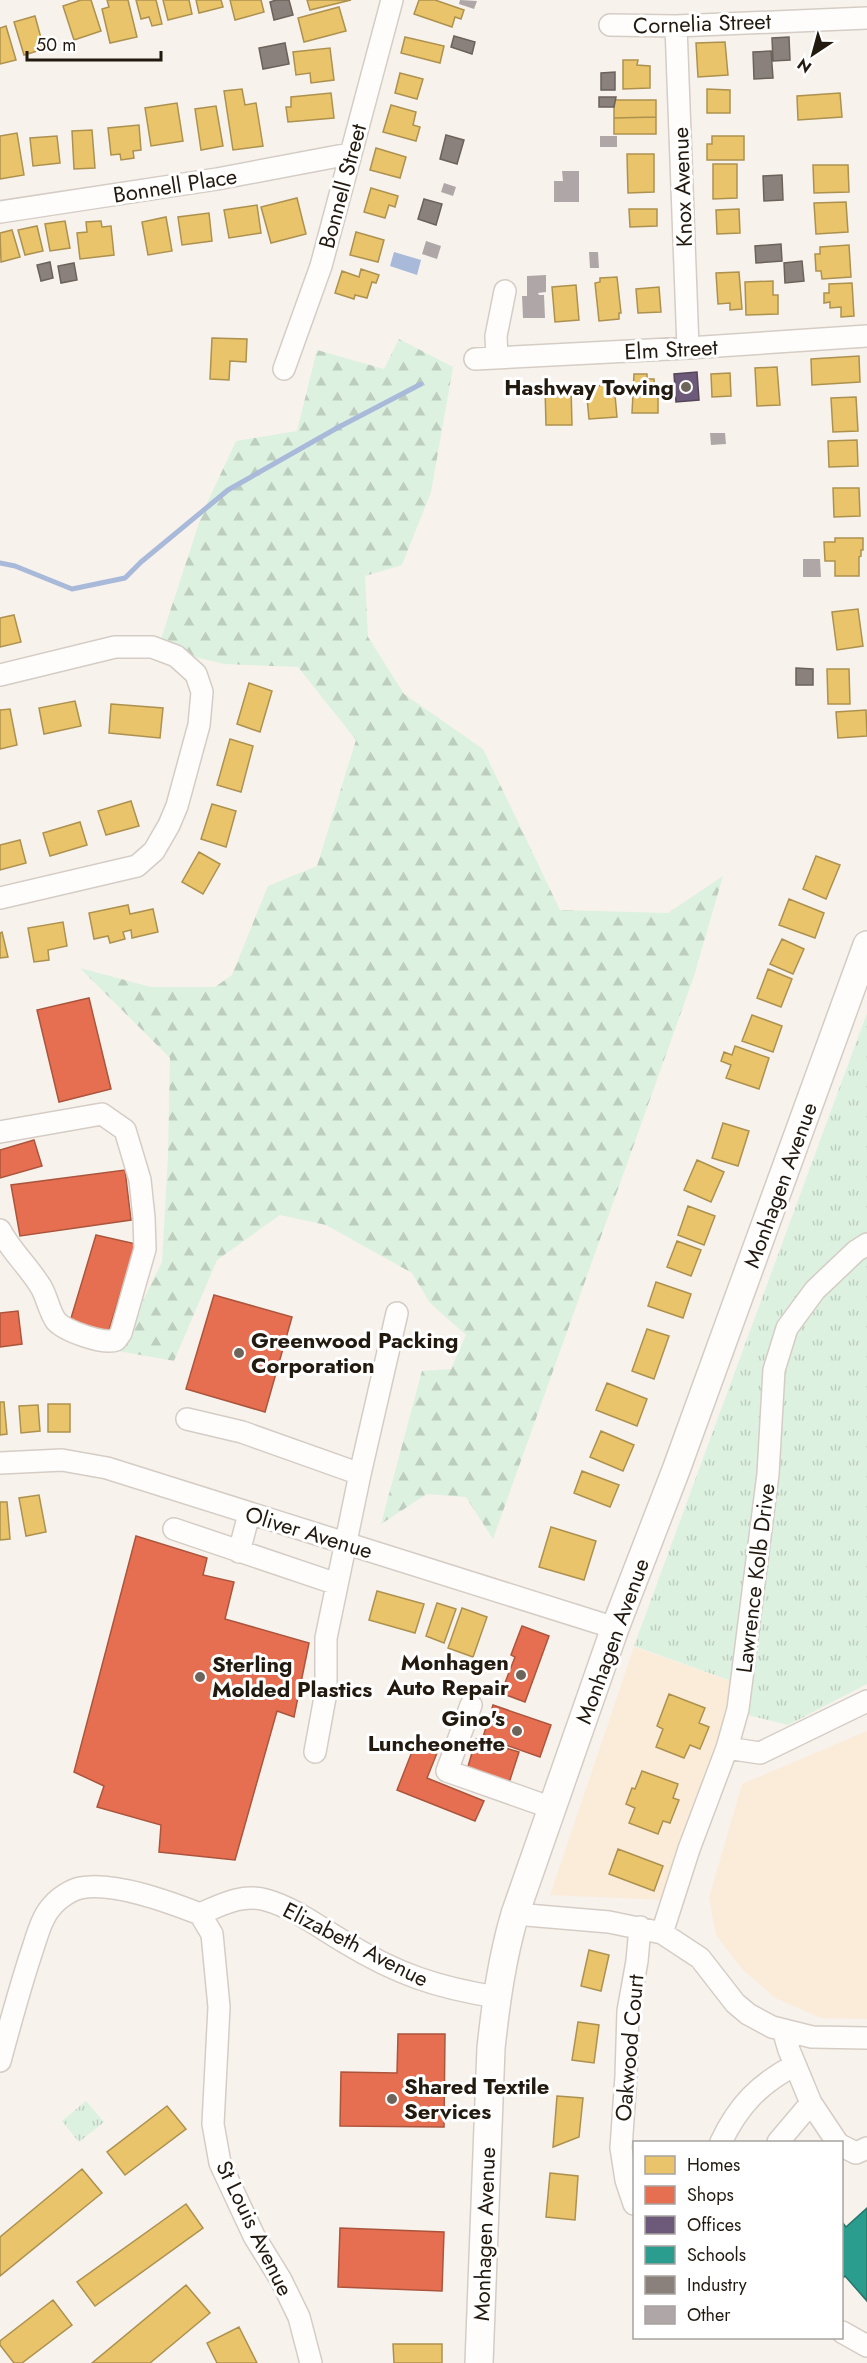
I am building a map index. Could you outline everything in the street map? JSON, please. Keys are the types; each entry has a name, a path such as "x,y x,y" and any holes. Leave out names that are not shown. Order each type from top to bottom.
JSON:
{"main road":[{"name":"Monhagen Avenue","path":"479,2363 491,2048 496,1997 505,1948 615,1628 676,1470 867,946"}],"street":[{"name":"Bonnell Street","path":"284,369 321,267 349,154 392,0"},
{"name":"Cornelia Street","path":"610,26 676,26 867,18"},
{"name":"Knox Avenue","path":"676,26 688,348"},
{"name":"Bonnell Place","path":"0,212 217,179 349,154"},
{"path":"497,358 496,336 505,291"},
{"name":"Elm Street","path":"475,359 867,336"},
{"path":"0,675 114,647 152,647 176,656 196,674 202,692 199,725 169,825 154,851 137,866 0,898"},
{"path":"0,1132 102,1114 125,1130 140,1180 145,1249 121,1333 116,1340 104,1341 81,1335 57,1323 41,1287 7,1243 0,1230"},
{"name":"Lawrence Kolb Drive","path":"662,1933 689,1849 727,1748 738,1709 768,1474 774,1370 787,1328 815,1290 856,1251 867,1244"},
{"path":"315,1752 326,1692 326,1638 397,1313"},
{"path":"187,1419 242,1432 360,1474"},
{"name":"Oliver Avenue","path":"0,1463 62,1460 107,1468 615,1628"},
{"path":"239,1551 249,1514"},
{"path":"174,1529 337,1584"},
{"path":"727,1748 759,1753 867,1701"},
{"path":"471,1705 447,1771 552,1808"},
{"path":"0,2061 39,1930 52,1905 68,1893 80,1888 95,1887 149,1895 200,1914"},
{"name":"Elizabeth Avenue","path":"200,1914 235,1899 264,1899 296,1911 348,1945 413,1978 456,1991 496,1997"},
{"name":"St Louis Avenue","path":"200,1914 212,1934 219,2007 213,2124 220,2163 254,2236 281,2280 299,2317 311,2363"},
{"path":"515,1914 609,1922 662,1933 700,1958 716,1982 741,2009 772,2027 812,2037 867,2038"},
{"name":"Oakwood Court","path":"633,2201 626,2181 621,2148 628,2011 637,1961 640,1927"},
{"path":"783,2030 811,2103 836,2141"},
{"path":"721,2141 730,2123 749,2098 772,2078 795,2065"},
{"path":"779,2141 811,2103"},
{"path":"843,2146 856,2153 867,2148"},
{"path":"843,2333 867,2346"}],"shaded area":[{"path":"634,1647 737,1683 664,1900 550,1895"},
{"path":"867,1731 867,2019 821,2018 775,1998 742,1969 716,1935 709,1898 742,1784"}],"green space":[{"path":"399,339 453,367 431,492 402,565 365,576 368,637 404,694 483,749 560,910 668,913 723,876 694,976 493,1539 466,1497 427,1494 381,1524 422,1371 451,1369 466,1335 430,1303 412,1273 326,1225 280,1215 217,1260 174,1361 118,1351 162,1262 168,1157 170,1058 80,968 151,987 215,987 232,975 268,886 317,866 356,740 298,667 224,664 158,648 202,514 236,441 297,431 317,350 384,369"},
{"path":"867,1013 867,1684 788,1725 728,1710 737,1683 634,1646"},
{"path":"86,2101 104,2122 79,2142 62,2121"}],"water":[{"path":"394,252 421,260 417,275 390,266"}],"building: Homes":[{"path":"81,0 91,0 101,31 74,40 63,6"},
{"path":"107,0 128,0 137,37 110,43 102,9 109,7"},
{"path":"136,0 156,0 162,24 152,26 149,17 141,19"},
{"path":"163,0 189,0 192,14 168,20"},
{"path":"196,0 221,0 223,7 199,13"},
{"path":"230,0 261,0 264,12 235,20"},
{"path":"307,0 351,0 310,10"},
{"path":"419,0 435,0 464,10 461,19 455,17 452,27 414,14"},
{"path":"339,7 346,31 304,42 298,18"},
{"path":"35,16 44,49 24,55 14,22"},
{"path":"6,26 16,60 0,64 0,28"},
{"path":"405,37 444,46 440,63 401,53"},
{"path":"725,42 728,75 698,77 696,43"},
{"path":"330,48 334,80 311,83 310,73 296,75 293,52"},
{"path":"623,60 638,60 637,65 650,66 650,88 623,89"},
{"path":"400,73 423,79 417,99 395,93"},
{"path":"242,89 245,105 256,103 263,146 233,150 224,91"},
{"path":"707,89 730,90 730,113 707,113"},
{"path":"331,93 334,118 288,122 286,107 291,107 291,97"},
{"path":"840,93 842,117 798,120 797,96"},
{"path":"614,100 656,100 656,117 614,118"},
{"path":"177,103 183,141 151,146 145,108"},
{"path":"391,105 416,112 413,125 420,127 416,141 383,132"},
{"path":"216,106 223,146 201,150 195,109"},
{"path":"656,117 656,134 614,134 614,118"},
{"path":"139,125 141,150 133,151 134,158 121,160 120,154 111,155 108,128"},
{"path":"92,130 95,168 74,169 72,131"},
{"path":"17,133 24,175 0,179 0,136"},
{"path":"57,136 60,163 33,166 30,138"},
{"path":"712,136 744,136 744,160 707,160 707,144 712,144"},
{"path":"376,148 406,157 400,178 370,170"},
{"path":"627,154 654,154 654,192 628,193"},
{"path":"713,164 737,164 737,198 713,199"},
{"path":"813,165 848,165 849,192 814,193"},
{"path":"371,188 398,196 395,207 389,205 385,218 364,212"},
{"path":"297,198 306,234 271,243 261,207"},
{"path":"846,202 848,232 816,234 814,203"},
{"path":"257,205 261,233 229,238 224,210"},
{"path":"629,209 657,209 657,226 630,227"},
{"path":"739,209 740,233 717,234 716,210"},
{"path":"209,213 212,241 182,245 178,217"},
{"path":"166,217 172,251 148,255 142,222"},
{"path":"65,221 70,248 50,251 45,224"},
{"path":"101,221 102,227 111,226 114,255 80,259 77,233 87,232 86,222"},
{"path":"37,226 43,251 25,255 18,230"},
{"path":"12,230 20,257 1,262 0,233"},
{"path":"356,232 384,240 378,262 350,255"},
{"path":"849,245 851,277 822,279 821,271 816,271 815,254 820,254 820,247"},
{"path":"361,269 379,275 376,283 372,282 367,298 355,295 354,299 335,293 342,271 359,277"},
{"path":"739,272 742,309 730,310 730,303 718,304 716,273"},
{"path":"617,277 621,313 619,313 619,319 599,321 595,283 600,282 600,278"},
{"path":"773,281 773,295 778,295 778,314 746,315 745,282"},
{"path":"852,283 854,316 841,317 841,307 830,308 830,302 824,303 824,293 829,293 829,284"},
{"path":"576,285 579,320 555,322 552,287"},
{"path":"659,287 661,312 638,313 636,289"},
{"path":"212,338 247,339 246,362 230,361 229,380 210,379"},
{"path":"859,356 860,382 812,385 811,359"},
{"path":"777,367 780,405 757,406 755,368"},
{"path":"730,373 731,396 712,397 711,374"},
{"path":"634,374 647,374 647,379 654,379 655,397 658,397 658,413 632,413"},
{"path":"614,384 617,417 589,419 586,387"},
{"path":"571,387 572,425 546,425 545,388"},
{"path":"856,397 858,431 833,432 831,398"},
{"path":"857,440 858,466 829,467 828,441"},
{"path":"833,488 859,488 860,516 834,517"},
{"path":"835,538 863,538 863,550 859,557 859,576 835,576 835,561 825,561 824,542 835,542"},
{"path":"858,609 863,646 837,650 832,612"},
{"path":"14,615 21,642 0,647 0,618"},
{"path":"827,669 849,669 850,704 828,704"},
{"path":"249,683 272,691 260,732 237,724"},
{"path":"75,701 81,726 44,734 39,708"},
{"path":"111,704 163,708 160,738 109,733"},
{"path":"10,709 17,745 0,749 0,710"},
{"path":"866,710 867,736 838,738 836,712"},
{"path":"230,739 253,746 241,792 217,785"},
{"path":"131,801 139,826 106,835 98,811"},
{"path":"212,804 236,811 226,847 201,839"},
{"path":"80,822 87,845 50,856 43,833"},
{"path":"20,840 26,863 0,870 0,845"},
{"path":"199,852 220,864 203,894 182,882"},
{"path":"816,856 840,865 826,899 803,889"},
{"path":"789,899 824,913 815,938 779,925"},
{"path":"128,905 130,914 153,909 158,932 132,938 131,930 123,932 125,939 110,943 108,936 94,939 89,913"},
{"path":"63,922 67,946 48,950 49,960 34,962 28,928"},
{"path":"2,932 8,957 0,958 0,933"},
{"path":"782,939 804,949 793,974 770,964"},
{"path":"768,969 792,979 781,1007 757,998"},
{"path":"752,1015 782,1026 773,1052 742,1041"},
{"path":"735,1046 769,1058 759,1089 726,1078 731,1065 721,1061 724,1052 732,1055"},
{"path":"723,1123 749,1131 738,1166 712,1158"},
{"path":"697,1160 724,1172 711,1202 684,1190"},
{"path":"688,1206 715,1216 704,1245 678,1235"},
{"path":"677,1241 701,1250 691,1276 667,1267"},
{"path":"656,1282 691,1294 683,1318 648,1306"},
{"path":"647,1329 669,1336 654,1379 632,1371"},
{"path":"607,1383 647,1399 637,1426 596,1410"},
{"path":"0,1402 4,1402 7,1434 0,1435"},
{"path":"48,1404 70,1404 70,1432 48,1432"},
{"path":"38,1405 40,1431 21,1433 19,1406"},
{"path":"601,1431 634,1445 623,1471 590,1457"},
{"path":"582,1471 619,1485 610,1507 574,1493"},
{"path":"39,1495 46,1532 26,1536 19,1498"},
{"path":"0,1502 7,1502 10,1539 0,1540"},
{"path":"551,1527 596,1541 584,1580 539,1567"},
{"path":"377,1591 424,1604 415,1633 369,1620"},
{"path":"437,1603 456,1609 444,1643 426,1636"},
{"path":"462,1608 487,1617 473,1657 448,1648"},
{"path":"669,1694 705,1708 699,1723 709,1727 700,1749 690,1745 684,1758 656,1747 663,1729 657,1726"},
{"path":"642,1771 678,1784 673,1798 679,1800 670,1823 663,1821 658,1834 629,1823 635,1808 626,1804"},
{"path":"618,1849 663,1866 654,1891 609,1874"},
{"path":"589,1950 609,1955 601,1991 581,1986"},
{"path":"578,2022 599,2025 594,2063 572,2060"},
{"path":"557,2096 583,2098 579,2137 553,2147"},
{"path":"167,2106 186,2129 125,2175 107,2152"},
{"path":"82,2169 102,2193 0,2276 0,2237"},
{"path":"550,2173 578,2176 575,2220 546,2217"},
{"path":"186,2204 203,2228 95,2306 77,2282"},
{"path":"186,2285 210,2313 150,2363 92,2363"},
{"path":"53,2300 72,2325 22,2363 14,2363 0,2345 0,2341"},
{"path":"239,2327 257,2363 217,2363 207,2343"},
{"path":"393,2344 442,2344 442,2363 394,2363"}],"building: Shops":[{"path":"89,998 111,1089 59,1102 37,1010"},
{"path":"34,1140 42,1166 0,1178 0,1150"},
{"path":"125,1170 131,1220 20,1236 11,1185"},
{"path":"96,1235 136,1244 108,1333 69,1325"},
{"name":"Greenwood Packing Corporation","path":"214,1295 292,1317 265,1412 186,1389"},
{"path":"18,1311 22,1344 0,1347 0,1313"},
{"name":"Sterling Molded Plastics","path":"136,1536 207,1558 203,1575 234,1582 225,1619 309,1643 294,1717 277,1711 235,1860 159,1852 161,1825 97,1807 104,1786 74,1772"},
{"name":"Monhagen Auto Repair","path":"522,1626 549,1636 525,1702 501,1693 515,1657 511,1655"},
{"name":"Gino's Luncheonette","path":"493,1705 551,1725 540,1757 483,1737"},
{"path":"417,1739 439,1748 427,1778 484,1801 475,1821 397,1790"},
{"path":"476,1739 519,1752 509,1783 467,1770"},
{"name":"Shared Textile Services","path":"398,2034 445,2034 444,2127 340,2126 341,2072 397,2073"},
{"path":"340,2228 444,2232 442,2291 338,2287"}],"building: Offices":[{"name":"Hashway Towing","path":"697,372 699,400 676,402 674,374"}],"building: Schools":[{"path":"867,2208 867,2301 845,2276 843,2278 843,2223 846,2227"}],"building: Industry":[{"path":"289,0 293,15 274,20 270,2"},
{"path":"454,36 475,42 472,54 451,47"},
{"path":"789,37 790,60 773,61 772,38"},
{"path":"285,43 289,64 263,69 259,48"},
{"path":"771,51 773,78 754,79 753,52"},
{"path":"615,72 615,90 601,90 601,73"},
{"path":"599,97 616,97 614,107 599,107"},
{"path":"446,135 464,140 457,164 440,159"},
{"path":"782,175 783,200 764,201 763,176"},
{"path":"424,199 442,204 436,225 418,219"},
{"path":"781,244 782,261 756,263 755,246"},
{"path":"802,261 804,281 785,283 784,263"},
{"path":"50,262 53,278 41,281 37,265"},
{"path":"74,263 77,280 61,283 58,266"},
{"path":"796,668 813,669 813,685 796,685"}],"building: Other":[{"path":"460,0 477,1 474,9 459,4"},
{"path":"600,136 617,136 617,147 600,147"},
{"path":"562,171 579,171 579,202 554,202 554,181 563,181"},
{"path":"444,183 456,187 453,196 441,192"},
{"path":"426,241 441,246 437,259 422,254"},
{"path":"589,252 598,252 599,268 590,268"},
{"path":"546,275 546,292 538,293 544,295 545,318 523,318 522,296 527,296 527,276"},
{"path":"710,433 725,433 726,444 711,445"},
{"path":"803,559 820,559 821,577 803,577"}],"waterway":[{"path":"0,563 15,566 72,589 125,578 228,490 337,428 421,384"}],"place":[{"name":"Hashway Towing","path":"686,387"},
{"name":"Greenwood Packing Corporation","path":"239,1353"},
{"name":"Monhagen Auto Repair","path":"521,1675"},
{"name":"Sterling Molded Plastics","path":"200,1677"},
{"name":"Gino's Luncheonette","path":"517,1731"},
{"name":"Shared Textile Services","path":"392,2099"}]}
